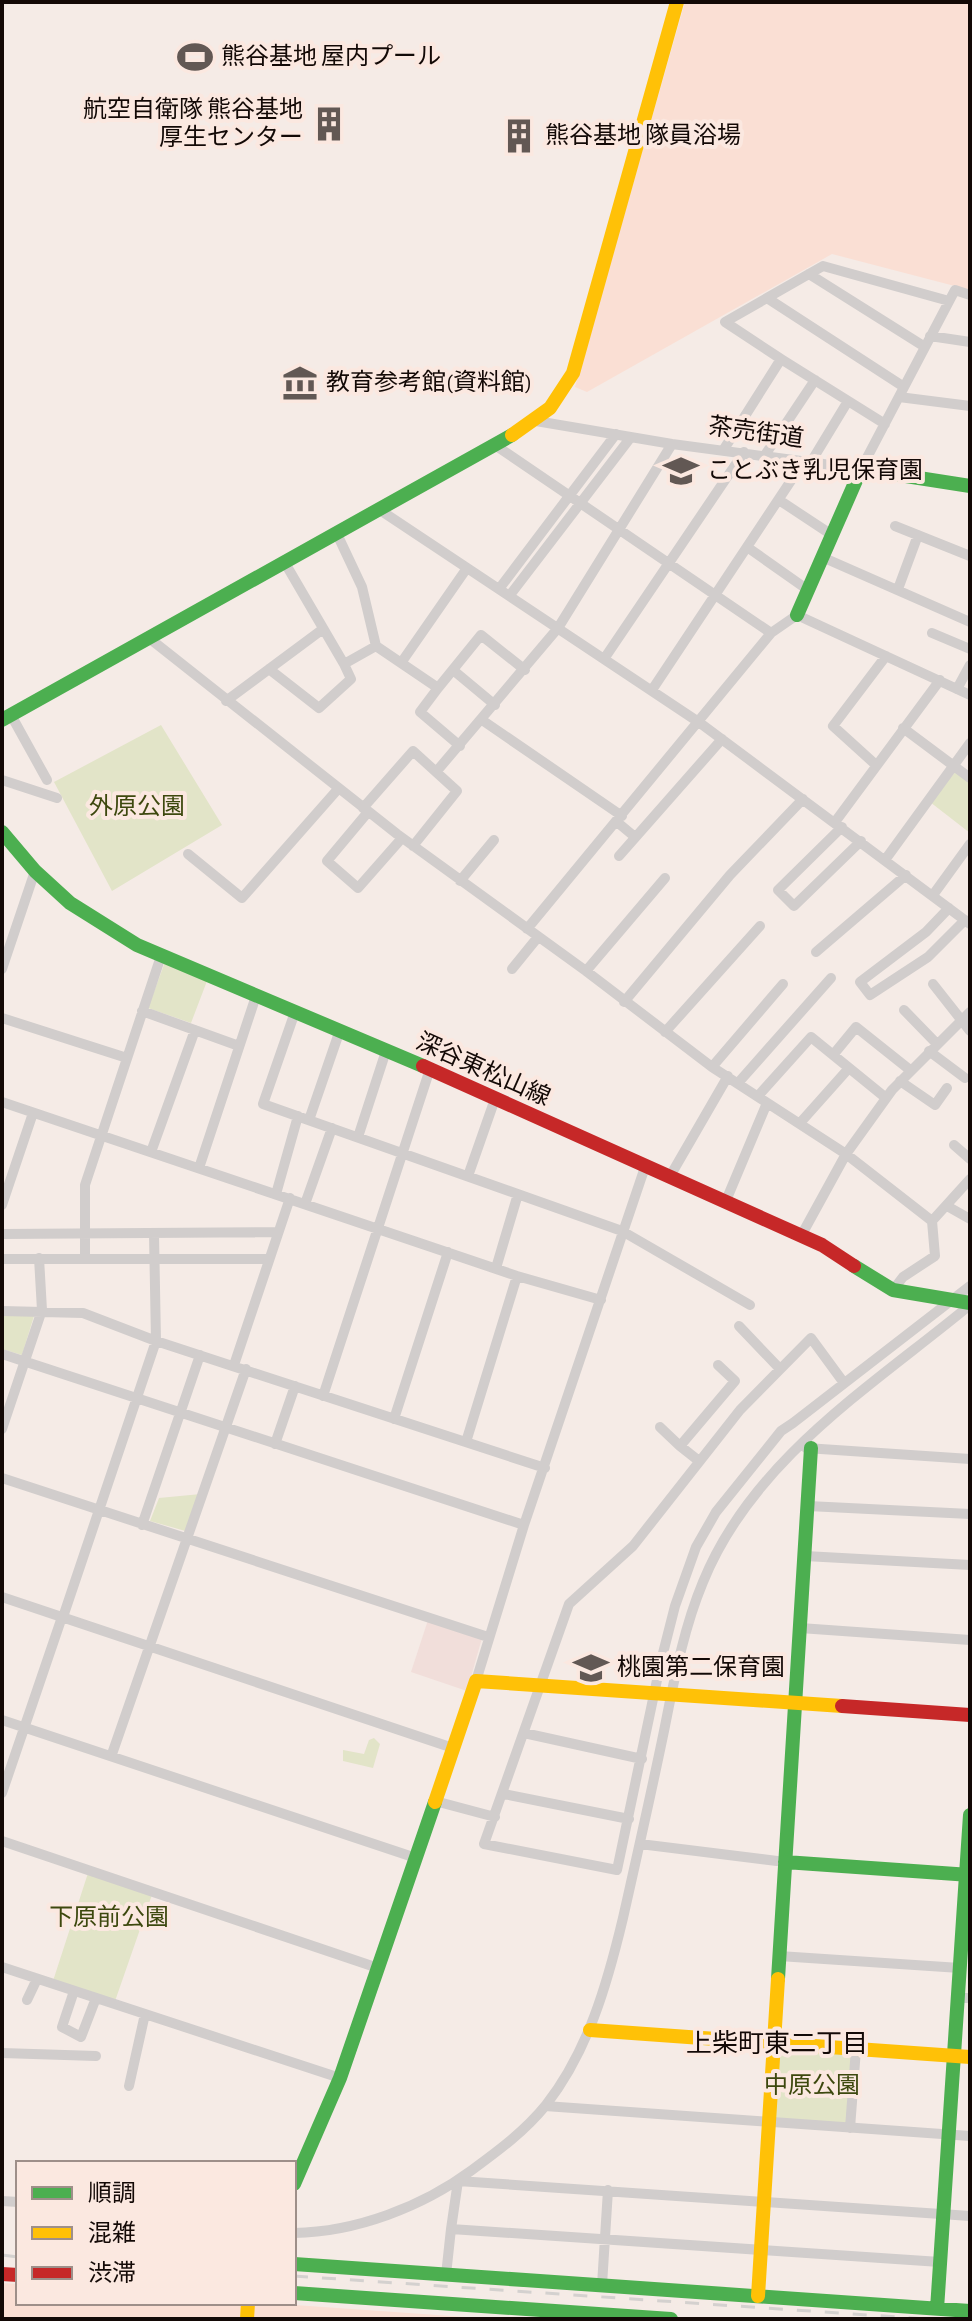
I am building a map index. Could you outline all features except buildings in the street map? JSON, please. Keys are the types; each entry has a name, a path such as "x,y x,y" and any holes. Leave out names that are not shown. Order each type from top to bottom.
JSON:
{"street":[{"path":"47,780 6,718 495,445 558,404 573,373 677,2"},
{"path":"885,424 725,322 823,266 949,301"},
{"path":"809,274 925,347"},
{"path":"527,929 700,723 771,633 797,615 861,469 930,336 955,290 970,295"},
{"path":"767,298 904,387"},
{"path":"930,336 970,342"},
{"path":"724,449 781,359"},
{"path":"765,455 815,380"},
{"path":"899,397 970,406"},
{"path":"652,690 848,401"},
{"name":"茶売街道","path":"536,421 672,444 970,486"},
{"path":"499,589 616,434"},
{"path":"510,595 631,437"},
{"path":"436,772 558,628 672,444"},
{"path":"495,445 771,633"},
{"path":"604,659 744,452"},
{"path":"779,500 832,535"},
{"path":"380,510 700,723 968,922 928,957 870,995 860,982 926,932 949,908"},
{"path":"895,526 970,556"},
{"path":"337,534 362,587 376,646 438,688"},
{"path":"898,589 918,535"},
{"path":"747,547 808,590"},
{"path":"822,557 970,622"},
{"path":"269,669 319,708 351,679 285,563"},
{"path":"401,663 467,568"},
{"path":"797,615 970,695"},
{"path":"226,701 323,629"},
{"path":"932,633 970,649"},
{"path":"460,746 420,712 481,635 525,670"},
{"path":"149,638 402,838 712,1067 846,1154 932,1221 935,1256 903,1277 893,1290"},
{"path":"344,664 376,646"},
{"path":"876,765 833,726 886,656"},
{"path":"957,689 970,665"},
{"path":"453,670 495,705"},
{"path":"861,841 794,906 778,890 838,824 876,765 940,680"},
{"path":"482,720 620,819 635,837"},
{"path":"903,728 970,778"},
{"path":"619,856 722,739"},
{"path":"885,860 970,743"},
{"path":"402,838 358,888 327,861 413,751 457,791 413,846"},
{"path":"2,780 57,798"},
{"path":"188,854 242,898 338,789"},
{"path":"624,1002 730,875 803,799"},
{"name":"深谷東松山線","path":"3,835 35,871 94,920 161,956 430,1069 801,1236 893,1290 970,1304"},
{"path":"460,881 494,840"},
{"path":"933,895 970,844"},
{"path":"2,969 35,871"},
{"path":"816,952 906,875"},
{"path":"586,971 665,878"},
{"path":"665,1032 760,926"},
{"path":"512,969 538,937"},
{"path":"85,1258 85,1185 161,956"},
{"path":"669,1178 733,1079 831,978"},
{"path":"712,1067 783,984"},
{"path":"933,984 970,1031"},
{"path":"199,1168 256,996"},
{"path":"904,1010 933,1048 965,1078"},
{"path":"142,1011 239,1046"},
{"path":"295,1012 263,1104 622,1231 750,1305"},
{"path":"801,1236 846,1154 886,1098 970,1012"},
{"path":"2,1018 127,1058"},
{"path":"833,1055 856,1027 910,1070"},
{"path":"151,1152 195,1030"},
{"path":"276,1194 340,1030"},
{"path":"725,1203 763,1100 811,1037 886,1098"},
{"path":"358,1137 386,1051"},
{"path":"800,1123 849,1068"},
{"path":"323,1396 430,1069"},
{"path":"900,1081 935,1105 947,1088"},
{"path":"468,1176 495,1099"},
{"path":"2,1102 517,1276 601,1300"},
{"path":"2,1205 33,1113"},
{"path":"305,1204 332,1128"},
{"path":"954,1145 970,1159"},
{"path":"296,2179 340,2078 416,1858 645,1167"},
{"path":"932,1221 970,1179"},
{"path":"496,1268 518,1194"},
{"path":"234,1365 290,1198"},
{"path":"947,1206 970,1219"},
{"path":"2,1234 277,1232"},
{"path":"2,1793 156,1341 154,1234"},
{"path":"394,1419 448,1252"},
{"path":"2,1429 42,1310 39,1258"},
{"path":"2,1259 268,1259"},
{"path":"466,1442 517,1276"},
{"path":"844,1383 811,1338 740,1410 633,1546 569,1604 484,1844 617,1870 675,1606 696,1547 716,1512 781,1431 844,1383 951,1301 970,1286"},
{"path":"296,2233 370,2221 438,2194 506,2146 545,2106 590,2030 613,1962 683,1640 703,1581 759,1488 970,1304"},
{"path":"2,1311 83,1313 156,1341 545,1468"},
{"path":"739,1326 780,1369"},
{"path":"2,1354 524,1525"},
{"path":"142,1525 200,1355"},
{"path":"680,1446 735,1381 718,1365"},
{"path":"112,1754 246,1369"},
{"path":"275,1444 295,1386"},
{"path":"660,1427 699,1461"},
{"path":"804,1448 970,1459"},
{"path":"758,2296 808,1506 804,1448"},
{"path":"2,1478 488,1637"},
{"path":"808,1506 970,1514"},
{"path":"805,1556 970,1565"},
{"path":"2,1597 453,1748"},
{"path":"800,1628 970,1640"},
{"path":"476,1681 970,1715"},
{"path":"2,1720 112,1754 416,1858"},
{"path":"524,1733 642,1759"},
{"path":"504,1794 629,1819"},
{"path":"435,1801 495,1817"},
{"path":"937,2309 954,2056 964,1998 960,1968 966,1935 970,1815"},
{"path":"2,1841 378,1968"},
{"path":"640,1844 785,1862 968,1875"},
{"path":"779,1956 960,1968"},
{"path":"2,1967 340,2078"},
{"path":"27,2000 37,1979"},
{"path":"74,1991 62,2027 81,2037 96,1998"},
{"path":"129,2086 145,2014"},
{"path":"590,2030 970,2057"},
{"path":"850,2128 856,2049"},
{"path":"2,2053 96,2056"},
{"path":"545,2106 970,2136"},
{"path":"458,2181 970,2216"},
{"path":"446,2275 458,2181"},
{"path":"602,2285 608,2190"},
{"path":"451,2229 940,2262"},
{"path":"296,2264 970,2311"},
{"path":"296,2293 671,2319"}],"shaded area":[{"path":"685,2 970,2 970,290 832,254 587,392 575,387"},
{"path":"428,1620 482,1638 467,1691 411,1672"},
{"path":"2,2283 16,2284 16,2305 294,2305 494,2319 2,2319"}],"green space":[{"name":"外原公園","path":"161,725 222,825 112,891 54,782"},
{"path":"956,771 970,782 970,833 930,802"},
{"path":"165,962 207,981 191,1023 148,1008"},
{"path":"2,1315 34,1316 22,1355 2,1349"},
{"path":"201,1494 189,1532 150,1521 159,1498"},
{"path":"374,1738 380,1744 373,1768 343,1761 343,1750 364,1754 369,1740"},
{"name":"下原前公園","path":"89,1870 153,1892 114,2004 52,1984"},
{"name":"中原公園","path":"778,2046 853,2052 848,2126 771,2121"}],"railway":[{"path":"2,2255 16,2257"},
{"path":"296,2276 927,2319"}],"traffic: fast":[{"path":"2,720 512,435"},
{"path":"797,615 861,469 970,486"},
{"path":"2,832 35,871 70,903 137,945 423,1066"},
{"path":"854,1266 893,1290 970,1303"},
{"path":"778,1979 811,1448"},
{"path":"296,2179 340,2078 435,1802"},
{"path":"937,2309 970,1815"},
{"path":"785,1862 970,1875"},
{"path":"296,2264 970,2311"},
{"path":"296,2293 671,2319"}],"traffic: slow":[{"path":"512,435 550,408 573,373 677,2"},
{"path":"435,1802 476,1681 842,1706"},
{"path":"758,2296 778,1979"},
{"path":"590,2030 970,2057"},
{"path":"247,2319 248,2305"}],"traffic: jam":[{"path":"423,1066 822,1245 854,1266"},
{"path":"842,1706 970,1715"},
{"path":"2,2274 16,2275"}],"place":[{"name":"熊谷基地 屋内プール","path":"195,57"},
{"name":"航空自衛隊 熊谷基地 厚生センター","path":"329,124"},
{"name":"熊谷基地 隊員浴場","path":"519,136"},
{"name":"教育参考館(資料館)","path":"300,383"},
{"name":"ことぶき乳児保育園","path":"681,471"},
{"name":"桃園第二保育園","path":"591,1668"}],"district":[{"name":"上柴町東二丁目","path":"777,2044"}]}
